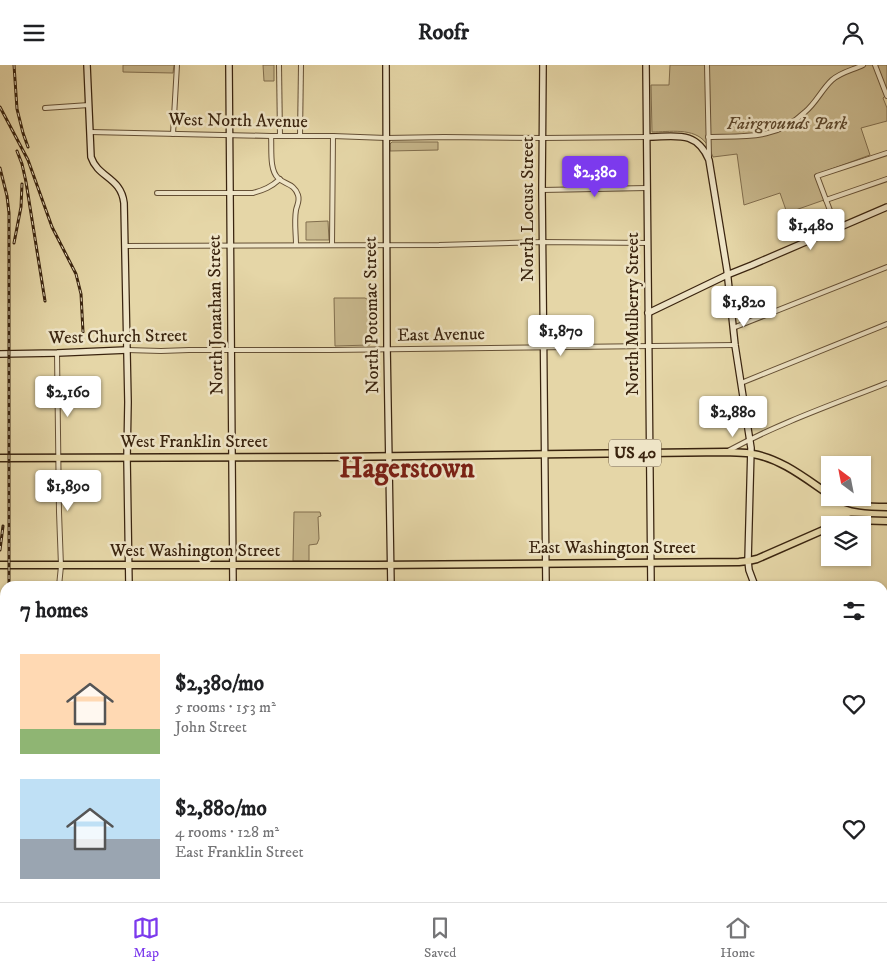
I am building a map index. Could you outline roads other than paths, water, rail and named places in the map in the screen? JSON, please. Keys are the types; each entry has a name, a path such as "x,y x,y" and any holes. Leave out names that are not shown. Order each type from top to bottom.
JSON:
{"main road":[{"path":"87,65 90,151 97,168 116,183 123,197 126,350 128,360 128,581"},
{"name":"North Jonathan Street","path":"229,65 234,581"},
{"name":"North Potomac Street","path":"386,65 387,349 392,581"},
{"name":"North Locust Street","path":"543,65 542,190 546,581"},
{"name":"North Mulberry Street","path":"646,65 651,581"},
{"path":"646,137 680,136 692,139 700,144 709,159 751,454 748,561 753,581"},
{"path":"648,313 727,275 887,207"},
{"name":"West Church Street","path":"0,354 126,350"},
{"name":"US 40","path":"389,457 726,452 751,454 768,458 780,463 821,489"},
{"name":"West Franklin Street","path":"0,458 389,457"},
{"path":"870,506 887,507"},
{"path":"871,521 887,521"},
{"name":"East Washington Street","path":"391,565 748,561 821,531"},
{"name":"West Washington Street","path":"0,565 391,565"}],"street":[{"path":"173,134 177,65"},
{"path":"279,65 280,136"},
{"path":"300,135 301,65"},
{"path":"707,65 709,159"},
{"path":"708,137 759,136 783,127 807,111 834,79 863,65"},
{"path":"875,65 887,96"},
{"path":"45,108 89,105"},
{"name":"West North Avenue","path":"90,133 271,137 300,135 386,138 646,137"},
{"path":"332,244 333,136"},
{"path":"271,137 272,165 275,174 290,184 299,197 296,209 296,245"},
{"path":"837,229 817,176 887,153"},
{"path":"157,193 253,193 270,187 280,179"},
{"path":"826,200 887,179"},
{"path":"542,190 648,188"},
{"path":"125,246 439,245 543,242 648,243"},
{"path":"733,328 887,267"},
{"path":"740,383 887,324"},
{"name":"East Avenue","path":"387,349 735,345"},
{"name":"West Church Street","path":"126,350 387,349"},
{"path":"57,353 59,581"},
{"path":"726,452 749,439 887,383"}],"railway":[{"path":"14,65 17,109 28,147"},
{"path":"0,107 28,160 52,227 76,274 81,294 83,332"},
{"path":"17,151 26,182 45,301"},
{"path":"0,168 9,213 9,581"},
{"path":"14,243 21,207 22,184"},
{"path":"0,550 3,526"}],"district":[{"name":"Hagerstown","path":"407,468"}],"park label":[{"name":"Fairgrounds Park","path":"787,124"}]}
